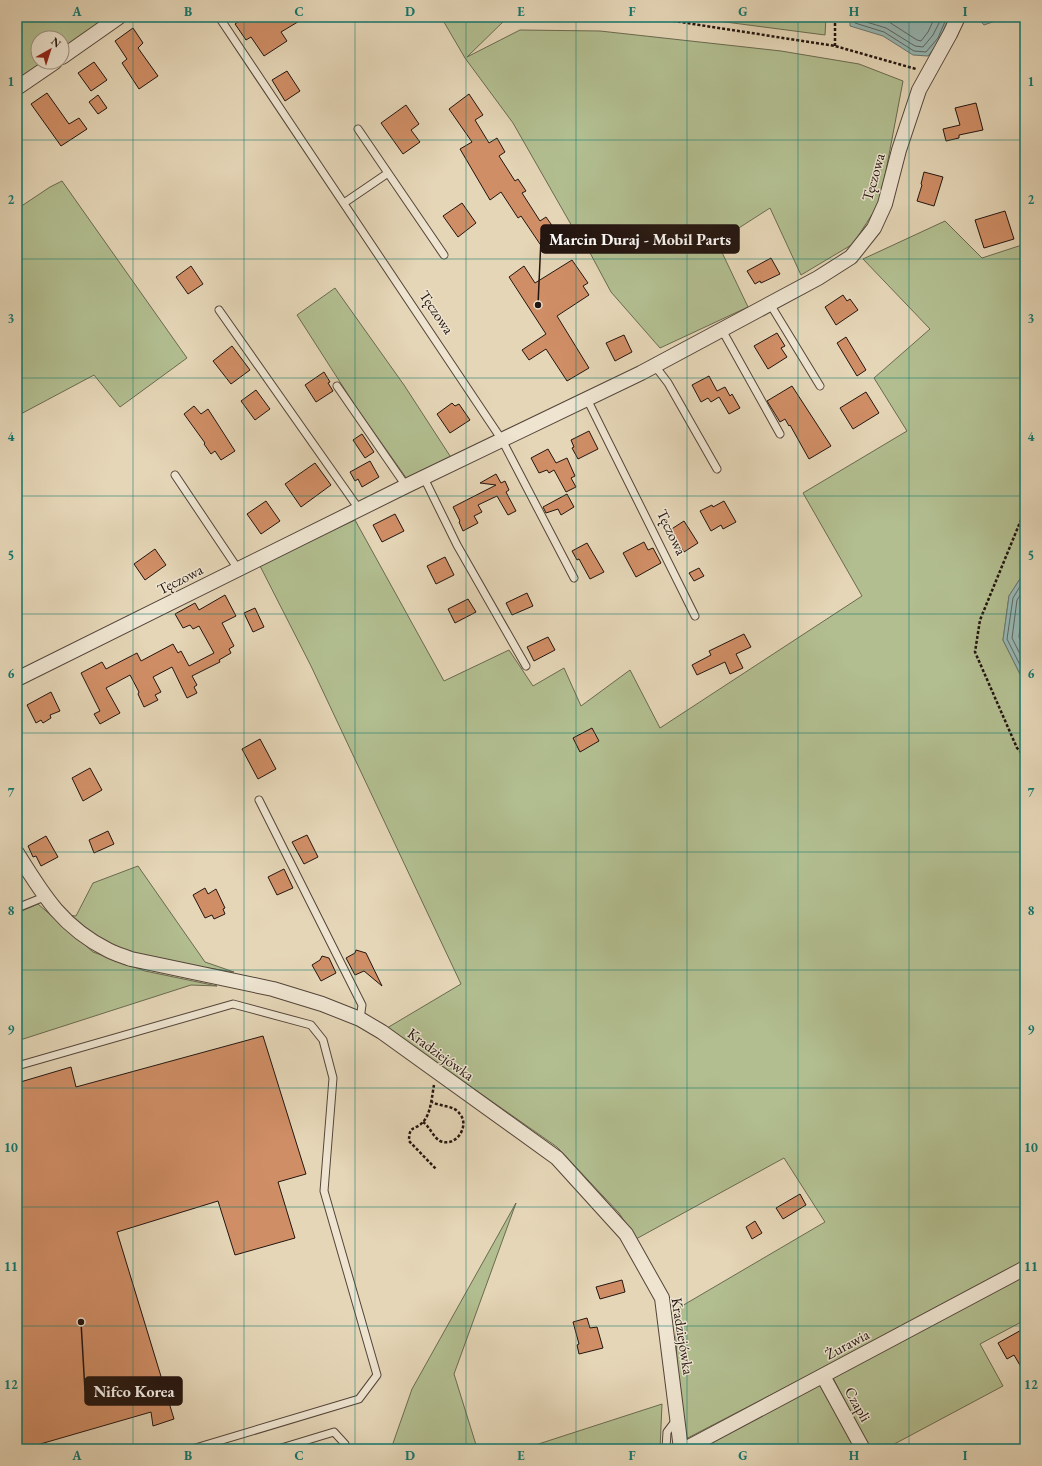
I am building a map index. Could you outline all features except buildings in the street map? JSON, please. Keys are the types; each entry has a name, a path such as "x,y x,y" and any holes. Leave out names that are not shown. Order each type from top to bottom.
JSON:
{"street":[{"path":"70,51 119,17"},
{"name":"Tęczowa","path":"17,679 359,509 655,366 818,278 851,257 874,228 884,204 899,150 919,90 958,17"},
{"path":"17,88 43,70"},
{"name":"Kradziejówka","path":"17,853 44,897 70,926 109,951 131,959 273,989 322,1004 360,1019 382,1032 557,1158 626,1234 662,1298 681,1449"},
{"name":"Żurawia","path":"684,1449 1025,1268"},
{"name":"Czapli","path":"823,1376 863,1449"}],"lane":[{"name":"Tęczowa","path":"220,17 502,440 574,578"},
{"path":"358,129 444,255"},
{"path":"344,203 388,173"},
{"path":"770,304 820,386"},
{"path":"219,310 359,509"},
{"path":"722,330 780,434"},
{"path":"655,366 668,383 717,469"},
{"path":"338,386 406,486"},
{"name":"Tęczowa","path":"587,399 695,616"},
{"path":"174,475 238,569"},
{"path":"424,478 457,545 526,666"},
{"path":"259,800 362,1005 360,1019"},
{"path":"17,908 44,897"},
{"path":"17,1066 233,1004 311,1025 323,1040 333,1078 324,1191 377,1374 359,1399 192,1449"},
{"path":"666,1449 668,1432 677,1419"},
{"path":"278,1449 334,1432 345,1444 346,1449"}],"path":[{"path":"578,17 648,17 835,46 928,72"},
{"path":"835,17 835,46"},
{"path":"1025,510 980,620 975,652 1017,748 1025,757"},
{"path":"436,1169 409,1141 409,1135 412,1128 423,1122 432,1102 433,1086 440,1074"},
{"path":"423,1122 441,1141 456,1139 461,1134 464,1125 461,1114 454,1109 432,1102"}],"green space":[{"path":"17,17 111,17 70,45 70,30 30,30 30,70 33,70 17,81"},
{"path":"441,17 508,17 467,57 520,30 600,31 781,51 859,64 903,81 880,202 853,244 801,275 770,208 717,242 748,307 660,348 611,292 589,251 573,228 513,123 465,58"},
{"path":"687,17 826,17 825,35"},
{"path":"62,181 187,358 120,407 94,375 17,416 17,209 50,187"},
{"path":"945,221 982,258 1025,244 1025,571 1009,596 1003,640 1025,684 1025,1263 680,1442 675,1310 825,1222 784,1158 636,1239 619,1213 557,1147 387,1028 461,984 311,666 259,564 355,520 444,681 509,650 533,686 564,668 581,706 630,670 660,728 862,596 803,493 907,431 874,378 930,329 863,259"},
{"path":"335,288 404,385 452,459 407,479 356,407 297,315"},
{"path":"138,866 205,962 234,972 149,959 101,941 66,915 76,916 93,883"},
{"path":"38,904 93,952 145,971 217,986 191,985 17,1041 17,913"},
{"path":"516,1203 454,1374 477,1448 483,1449 391,1449 412,1389"},
{"path":"1025,1275 1025,1320 980,1344 1003,1386 885,1449 870,1449 832,1376"},
{"path":"820,1385 856,1449 700,1449"},
{"path":"662,1404 660,1449 523,1449"}],"water":[{"path":"850,17 952,17 941,40 928,56 913,55 883,36 850,26"},
{"path":"977,17 1002,17 984,25"},
{"path":"1025,571 1025,684 1003,640 1009,596"}],"place":[{"name":"Marcin Duraj - Mobil Parts","path":"538,305"},
{"name":"Nifco Korea","path":"81,1322"}]}
